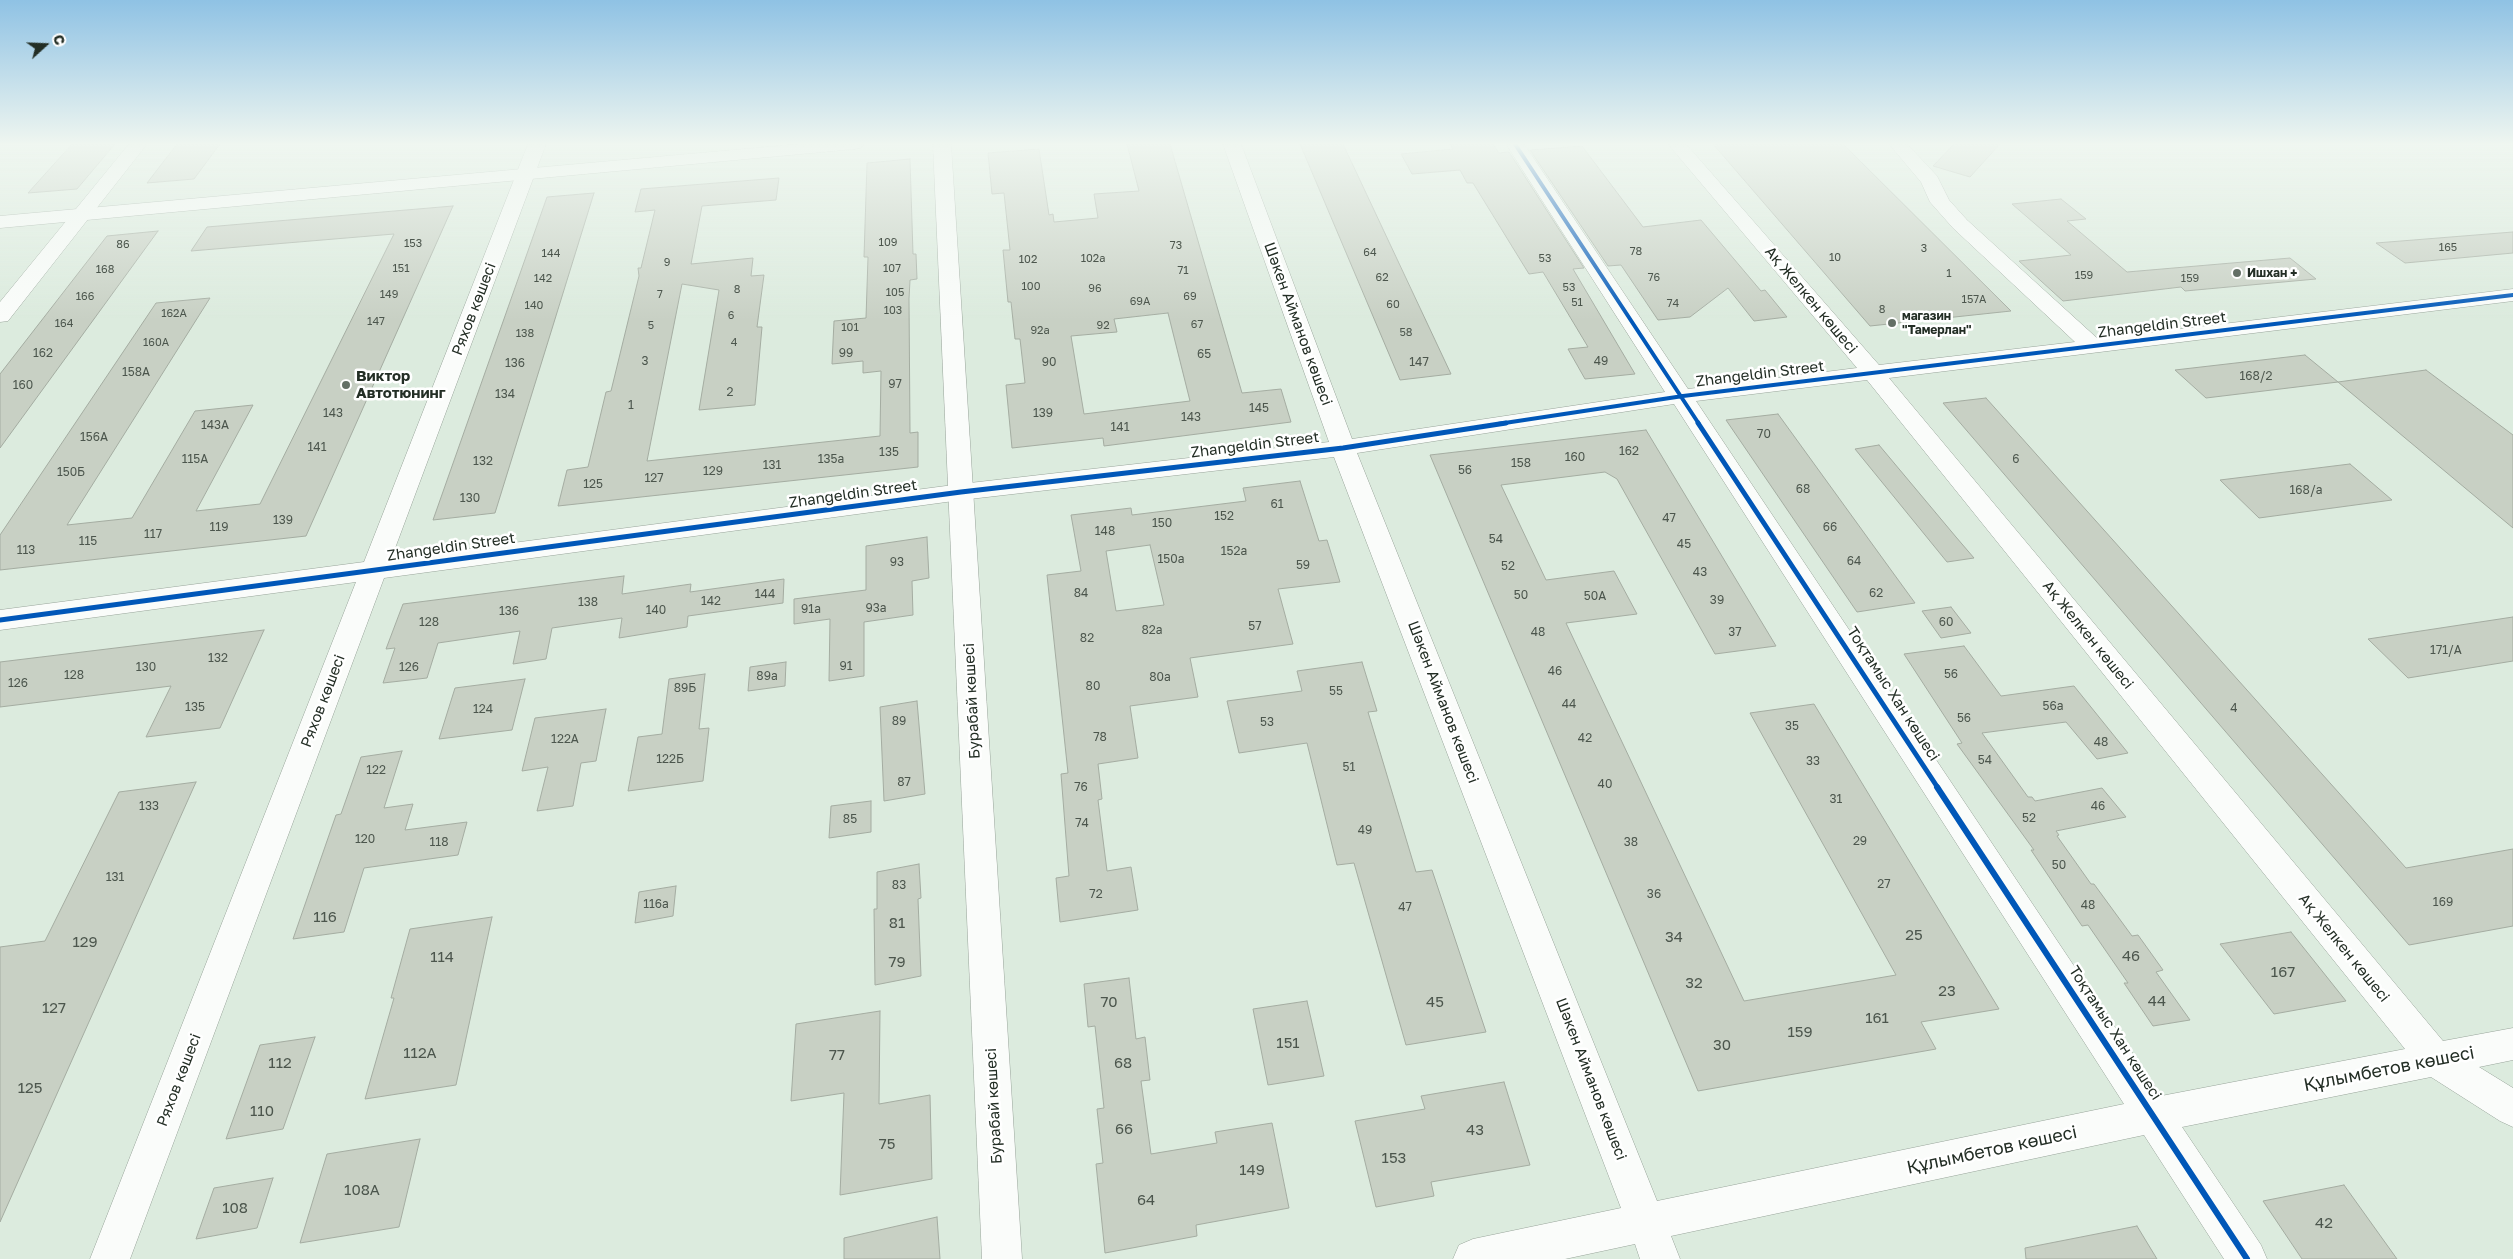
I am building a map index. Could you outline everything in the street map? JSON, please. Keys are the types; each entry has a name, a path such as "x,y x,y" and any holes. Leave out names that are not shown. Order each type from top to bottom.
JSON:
{"street":[{"path":"0,316 91,203"},
{"path":"0,222 201,203"},
{"name":"Ряхов көшесі","path":"110,1259 514,203"},
{"name":"Бурабай көшесі","path":"945,203 1002,1259"},
{"name":"Шәкен Айманов көшесі","path":"1253,203 1343,448 1648,1224 1660,1259"},
{"name":"Тоқтамыс Хан көшесі","path":"1554,203 1683,396 2248,1259"},
{"name":"Ақ Желкен көшесі","path":"1727,203 1873,373 2436,1060 2513,1109"},
{"path":"1941,203 1960,224 2093,346"},
{"name":"Zhangeldin Street","path":"0,620 960,492 1343,448 1683,396 2513,294"},
{"name":"Құлымбетов көшесі","path":"1473,1259 1648,1224 2154,1115 2513,1044"}],"building":[{"path":"545,203 591,203 495,513 433,520"},
{"path":"637,203 742,203 702,206 691,264 753,258 751,276 764,275 757,327 762,327 755,405 699,410 719,290 682,284 647,461 880,436 881,371 863,373 863,361 832,364 834,321 866,318 868,257 864,257 866,203 911,203 913,254 916,254 917,279 910,280 909,299 910,433 918,432 918,467 558,506 567,470 588,467 606,392 611,391 639,276 638,268 641,268 655,210 635,212"},
{"path":"1005,203 1047,203 1049,215 1053,214 1054,222 1098,218 1095,203 1187,203 1242,393 1281,389 1291,422 1104,446 1103,438 1012,448 1006,385 1025,383 1020,339 1015,339 1011,302 1008,302 1003,250 1010,250","holes":["1168,313 1190,401 1084,414 1071,336 1117,332 1114,319"]},
{"path":"1325,203 1371,203 1451,374 1400,380"},
{"path":"1485,203 1542,203 1584,268 1573,269 1635,374 1585,379 1568,349 1588,347 1543,272 1529,274"},
{"path":"1565,203 1625,203 1643,227 1701,220 1761,291 1765,290 1787,317 1754,321 1728,288 1690,317 1658,320 1621,265 1608,266"},
{"path":"1764,203 1902,203 2011,311 1870,326"},
{"path":"2066,203 2086,219 2067,221 2127,272 2290,258 2316,279 2185,291 2181,287 2063,301 2019,261 2071,255 2012,204"},
{"path":"453,206 306,536 0,570 0,535 156,303 210,298 67,525 132,518 195,411 253,405 196,511 260,504 394,234 191,251 207,227"},
{"path":"158,231 0,448 0,374 107,236"},
{"path":"2513,232 2513,253 2405,263 2376,243"},
{"path":"2305,355 2338,382 2206,398 2175,370"},
{"path":"2426,370 2513,435 2513,528 2338,382"},
{"path":"1986,398 2406,868 2513,849 2513,926 2409,945 1943,403"},
{"path":"1778,414 1915,603 1857,612 1726,420"},
{"path":"1646,430 1776,646 1715,654 1617,479 1605,472 1501,485 1546,580 1614,571 1637,614 1566,623 1744,1001 1896,975 1750,713 1814,704 1999,1009 1921,1022 1936,1049 1698,1091 1430,455"},
{"path":"1879,445 1974,558 1947,562 1855,449"},
{"path":"2350,464 2392,500 2259,518 2220,480"},
{"path":"1300,481 1319,541 1327,540 1340,582 1278,589 1293,644 1190,658 1198,697 1130,706 1138,758 1098,764 1102,799 1098,800 1107,871 1131,867 1138,910 1060,922 1056,878 1069,876 1061,774 1068,773 1047,575 1081,571 1071,515 1131,508 1132,515 1246,501 1243,488","holes":["1150,545 1164,605 1116,611 1106,551"]},
{"path":"927,537 929,578 912,581 913,615 864,622 864,676 829,681 830,619 794,624 794,599 866,590 866,546"},
{"path":"624,576 622,594 691,584 690,592 784,579 783,603 688,616 687,627 619,638 622,618 552,628 546,659 513,664 520,631 438,643 427,678 383,683 395,648 386,649 403,604"},
{"path":"1951,607 1971,633 1941,638 1922,611"},
{"path":"2513,617 2513,661 2408,678 2368,639"},
{"path":"264,630 220,728 146,737 171,686 0,707 0,662"},
{"path":"1964,646 2001,696 2074,686 2128,753 2097,759 2066,722 1982,733 2028,797 2032,797 2035,801 2102,788 2126,817 2056,831 2059,835 2057,836 2091,884 2094,884 2132,936 2138,935 2163,970 2156,972 2190,1020 2153,1026 2124,983 2128,983 2088,925 2082,926 2031,850 2034,850 1957,744 1962,743 1904,654"},
{"path":"786,662 785,686 748,691 750,667"},
{"path":"1362,662 1377,711 1368,712 1416,872 1432,870 1486,1032 1406,1045 1354,863 1337,865 1307,743 1239,753 1227,701 1302,691 1297,671"},
{"path":"705,674 699,729 709,728 703,781 628,791 638,737 662,734 669,679"},
{"path":"525,679 512,730 439,739 455,688"},
{"path":"917,701 925,794 884,801 880,707"},
{"path":"606,709 596,761 581,763 573,806 537,811 548,767 522,771 535,718"},
{"path":"402,751 384,808 413,804 405,830 467,822 458,855 364,868 344,932 293,939 336,815 341,814 361,757"},
{"path":"196,782 0,1222 0,947 45,941 119,792"},
{"path":"871,801 871,832 829,838 831,806"},
{"path":"919,864 921,898 918,899 921,976 875,985 874,909 877,909 877,872"},
{"path":"676,886 673,916 635,923 639,892"},
{"path":"492,917 456,1085 365,1099 394,998 391,998 410,929"},
{"path":"2291,932 2346,1001 2274,1014 2220,944"},
{"path":"1129,978 1136,1039 1145,1037 1150,1080 1141,1081 1151,1154 1217,1143 1215,1132 1272,1123 1289,1208 1196,1225 1197,1236 1105,1253 1096,1164 1103,1163 1097,1109 1104,1108 1095,1026 1088,1027 1084,984"},
{"path":"1307,1001 1324,1076 1268,1085 1253,1009"},
{"path":"880,1011 879,1104 930,1095 932,1179 840,1195 844,1093 791,1101 796,1024"},
{"path":"315,1037 283,1129 226,1139 260,1045"},
{"path":"1504,1082 1530,1165 1431,1182 1434,1196 1376,1207 1355,1121 1425,1109 1421,1096"},
{"path":"420,1139 399,1227 300,1243 327,1154"},
{"path":"273,1178 257,1228 196,1239 214,1188"},
{"path":"2344,1185 2397,1259 2302,1259 2263,1201"},
{"path":"937,1217 940,1259 844,1259 844,1238"},
{"path":"2137,1226 2157,1259 2026,1259 2025,1248"}],"cycle path":[{"path":"1554,203 2247,1259"},
{"path":"0,620 961,492 1343,448 1683,396 2513,295"}],"place":[{"name":"Ишхан +","path":"2237,273"},
{"name":"магазин \"Тамерлан\"","path":"1892,323"},
{"name":"Виктор Автотюнинг","path":"346,385"}]}
